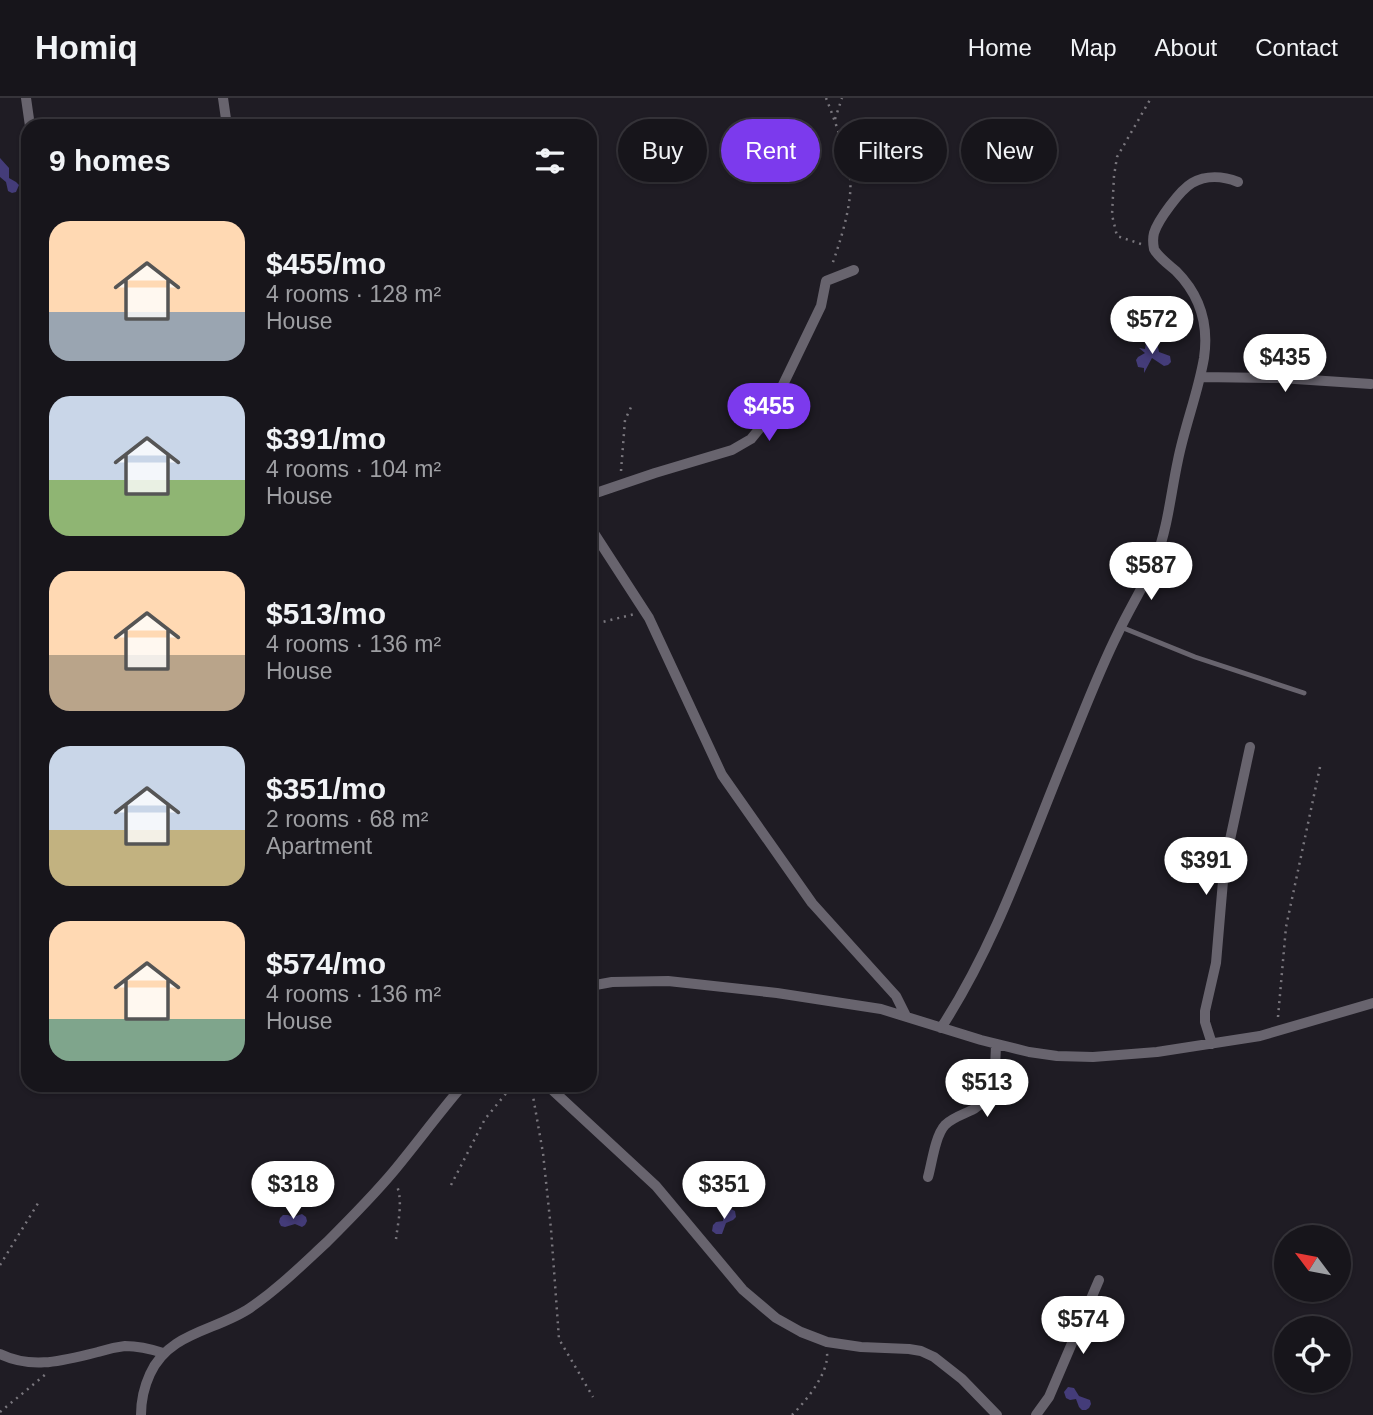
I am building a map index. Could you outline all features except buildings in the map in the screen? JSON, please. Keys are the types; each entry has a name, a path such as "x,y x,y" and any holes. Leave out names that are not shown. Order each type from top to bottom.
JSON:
{"street":[{"path":"26,98 29,119"},
{"path":"223,98 226,119"},
{"path":"940,1028 973,975 1006,905 1072,740 1161,542 1178,459 1200,377 1206,332 1196,297 1183,278 1157,253 1154,248 1154,233 1190,183 1219,177 1238,182"},
{"path":"597,493 655,472 732,450 751,439 765,422 821,306 826,281 854,270"},
{"path":"1200,377 1280,378 1371,384"},
{"path":"597,538 645,612 722,775 812,902 896,996 906,1016"},
{"path":"1212,1044 1205,1022 1206,1001 1214,976 1223,881 1250,747"},
{"path":"597,985 668,981 748,989 881,1009 1029,1052 1093,1057 1157,1052 1260,1036 1373,1003"},
{"path":"928,1177 939,1135 945,1125 975,1109 991,1090 996,1044"},
{"path":"141,1415 146,1383 163,1353 178,1341 248,1309 303,1264 359,1210 457,1092"},
{"path":"555,1092 656,1186 743,1290 776,1318 827,1342 921,1351 934,1357 962,1379 997,1415"},
{"path":"1036,1415 1049,1397 1099,1280"},
{"path":"0,1354 13,1361 35,1363 122,1346 135,1346 163,1353"}],"lane":[{"path":"1121,627 1195,657 1304,693"}],"path":[{"path":"826,98 835,119"},
{"path":"835,119 842,98"},
{"path":"1151,98 1117,157 1112,215 1117,236 1154,248"},
{"path":"826,281 841,241 848,209 850,182"},
{"path":"614,487 622,470 625,420 632,405"},
{"path":"597,623 645,612"},
{"path":"1277,1031 1286,927 1320,767"},
{"path":"450,1185 485,1119 507,1092"},
{"path":"532,1092 543,1153 559,1339 593,1396"},
{"path":"392,1173 399,1190 400,1214 396,1239"},
{"path":"0,1265 40,1200"},
{"path":"792,1415 805,1402 823,1371 828,1360 827,1342"},
{"path":"0,1412 64,1359"}]}
